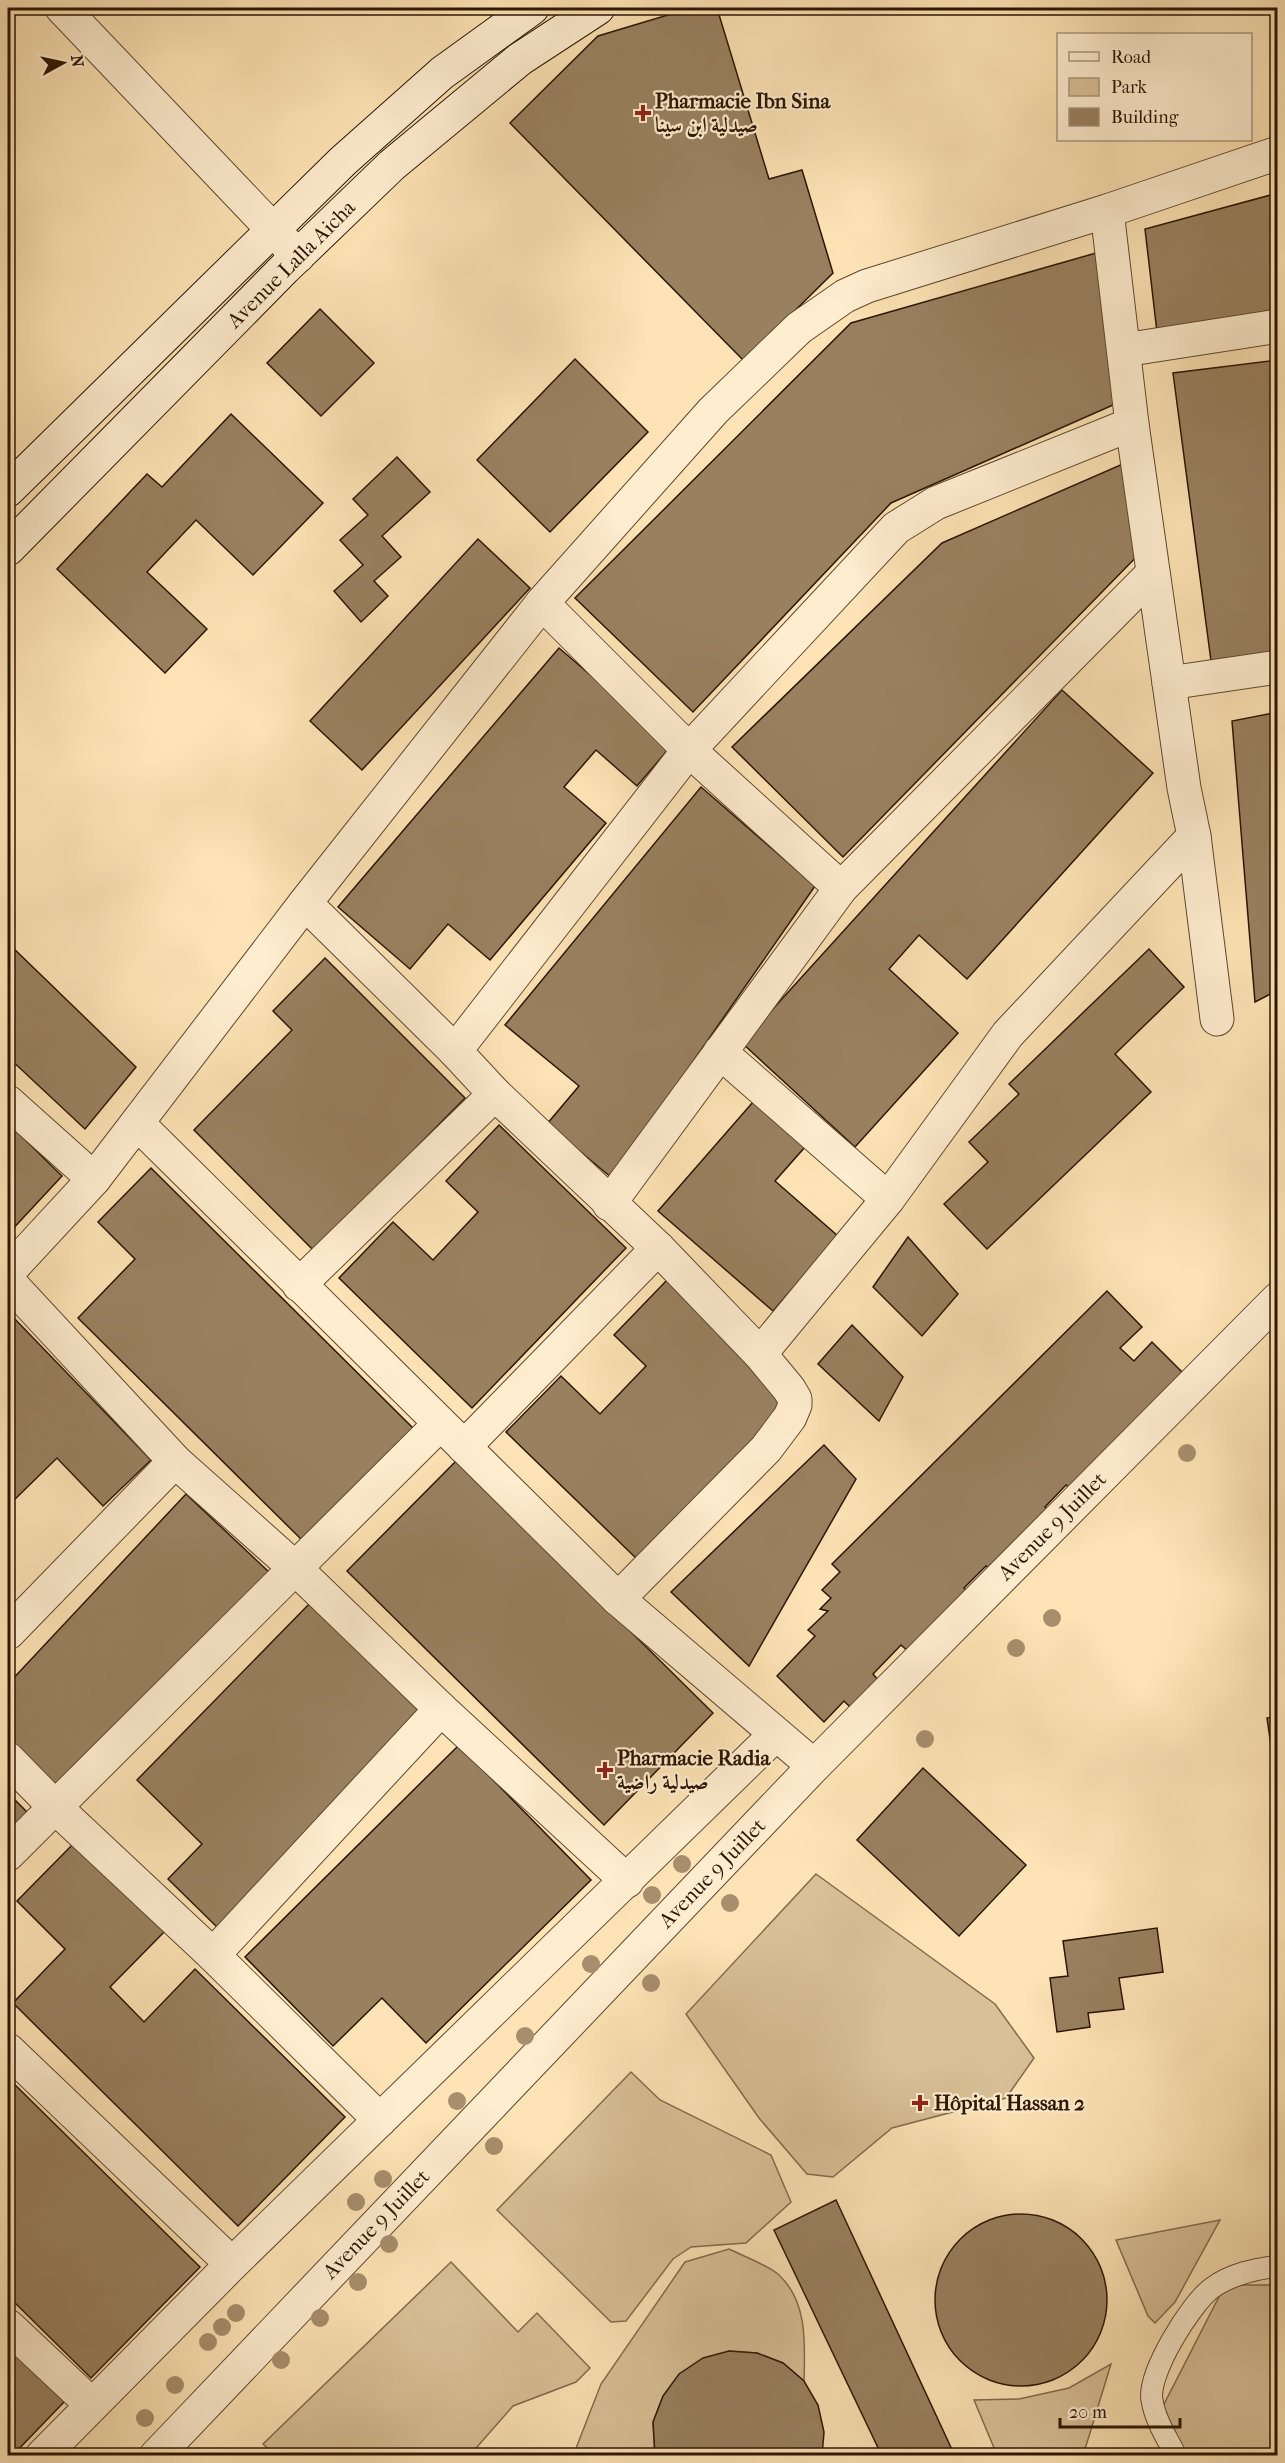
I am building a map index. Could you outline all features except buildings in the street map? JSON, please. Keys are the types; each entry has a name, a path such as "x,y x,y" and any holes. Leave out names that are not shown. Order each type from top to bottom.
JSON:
{"street":[{"path":"62,8 298,256"},
{"name":"Avenue Lalla Aicha","path":"8,490 343,161 442,73 532,8"},
{"name":"Avenue Lalla Aicha","path":"8,549 298,256 392,165 520,59 598,8"},
{"path":"8,1272 94,1179 305,903 542,603 713,411 799,328 821,311 867,286 1107,211 1278,153"},
{"path":"1107,211 1132,423 1184,788 1194,836 1217,1019"},
{"path":"1124,350 1278,326"},
{"path":"455,1051 689,750 896,528 936,503 1132,423"},
{"path":"609,1204 840,888 1153,573"},
{"path":"542,603 689,750 840,888"},
{"path":"1169,683 1278,667"},
{"path":"760,1354 888,1199 1008,1034 1194,836"},
{"path":"305,903 455,1051 495,1094 658,1248 760,1354 795,1399 790,1417 766,1449 618,1599"},
{"path":"720,1052 888,1199"},
{"path":"299,1285 495,1094"},
{"path":"8,1102 94,1179"},
{"path":"137,1123 618,1599 814,1766"},
{"path":"464,1447 658,1248"},
{"path":"8,1281 175,1461 295,1568 441,1709 627,1881"},
{"name":"Avenue 9 Juillet","path":"156,2456 814,1766 1278,1299"},
{"path":"8,1854 440,1424"},
{"path":"8,1633 175,1461"},
{"path":"213,1955 441,1709"},
{"path":"42,2456 232,2264 776,1734"},
{"path":"8,1759 54,1806 213,1955 380,2120"},
{"path":"8,2050 232,2264"},
{"path":"8,2326 92,2405"}],"lane":[{"path":"1176,2456 1159,2422 1151,2398 1155,2373 1179,2327 1211,2289 1247,2271 1278,2266"}],"green space":[{"path":"816,1874 995,2004 1034,2058 1006,2098 892,2128 833,2177 807,2174 759,2118 686,2014"},
{"path":"631,2072 660,2100 771,2155 791,2202 746,2243 691,2247 673,2259 626,2321 611,2322 497,2210"},
{"path":"1220,2220 1175,2302 1155,2323 1148,2316 1116,2240"},
{"path":"729,2249 779,2275 795,2298 803,2325 804,2381 783,2363 757,2353 729,2351 680,2374 663,2396 653,2422 655,2455 573,2456 601,2384 685,2262"},
{"path":"451,2262 518,2332 537,2313 590,2368 576,2382 513,2406 470,2455 275,2455 263,2444"},
{"path":"1225,2285 1277,2285 1277,2455 1187,2455 1161,2410"},
{"path":"1111,2364 1086,2446 1080,2455 997,2455 974,2400 1019,2399 1069,2388"}],"place":[{"name":"Pharmacie Ibn Sina صيدلية ابن سينا","path":"643,113"},
{"name":"Pharmacie Radia صيدلية راضية","path":"605,1770"},
{"name":"Hôpital Hassan 2","path":"920,2103"}]}
